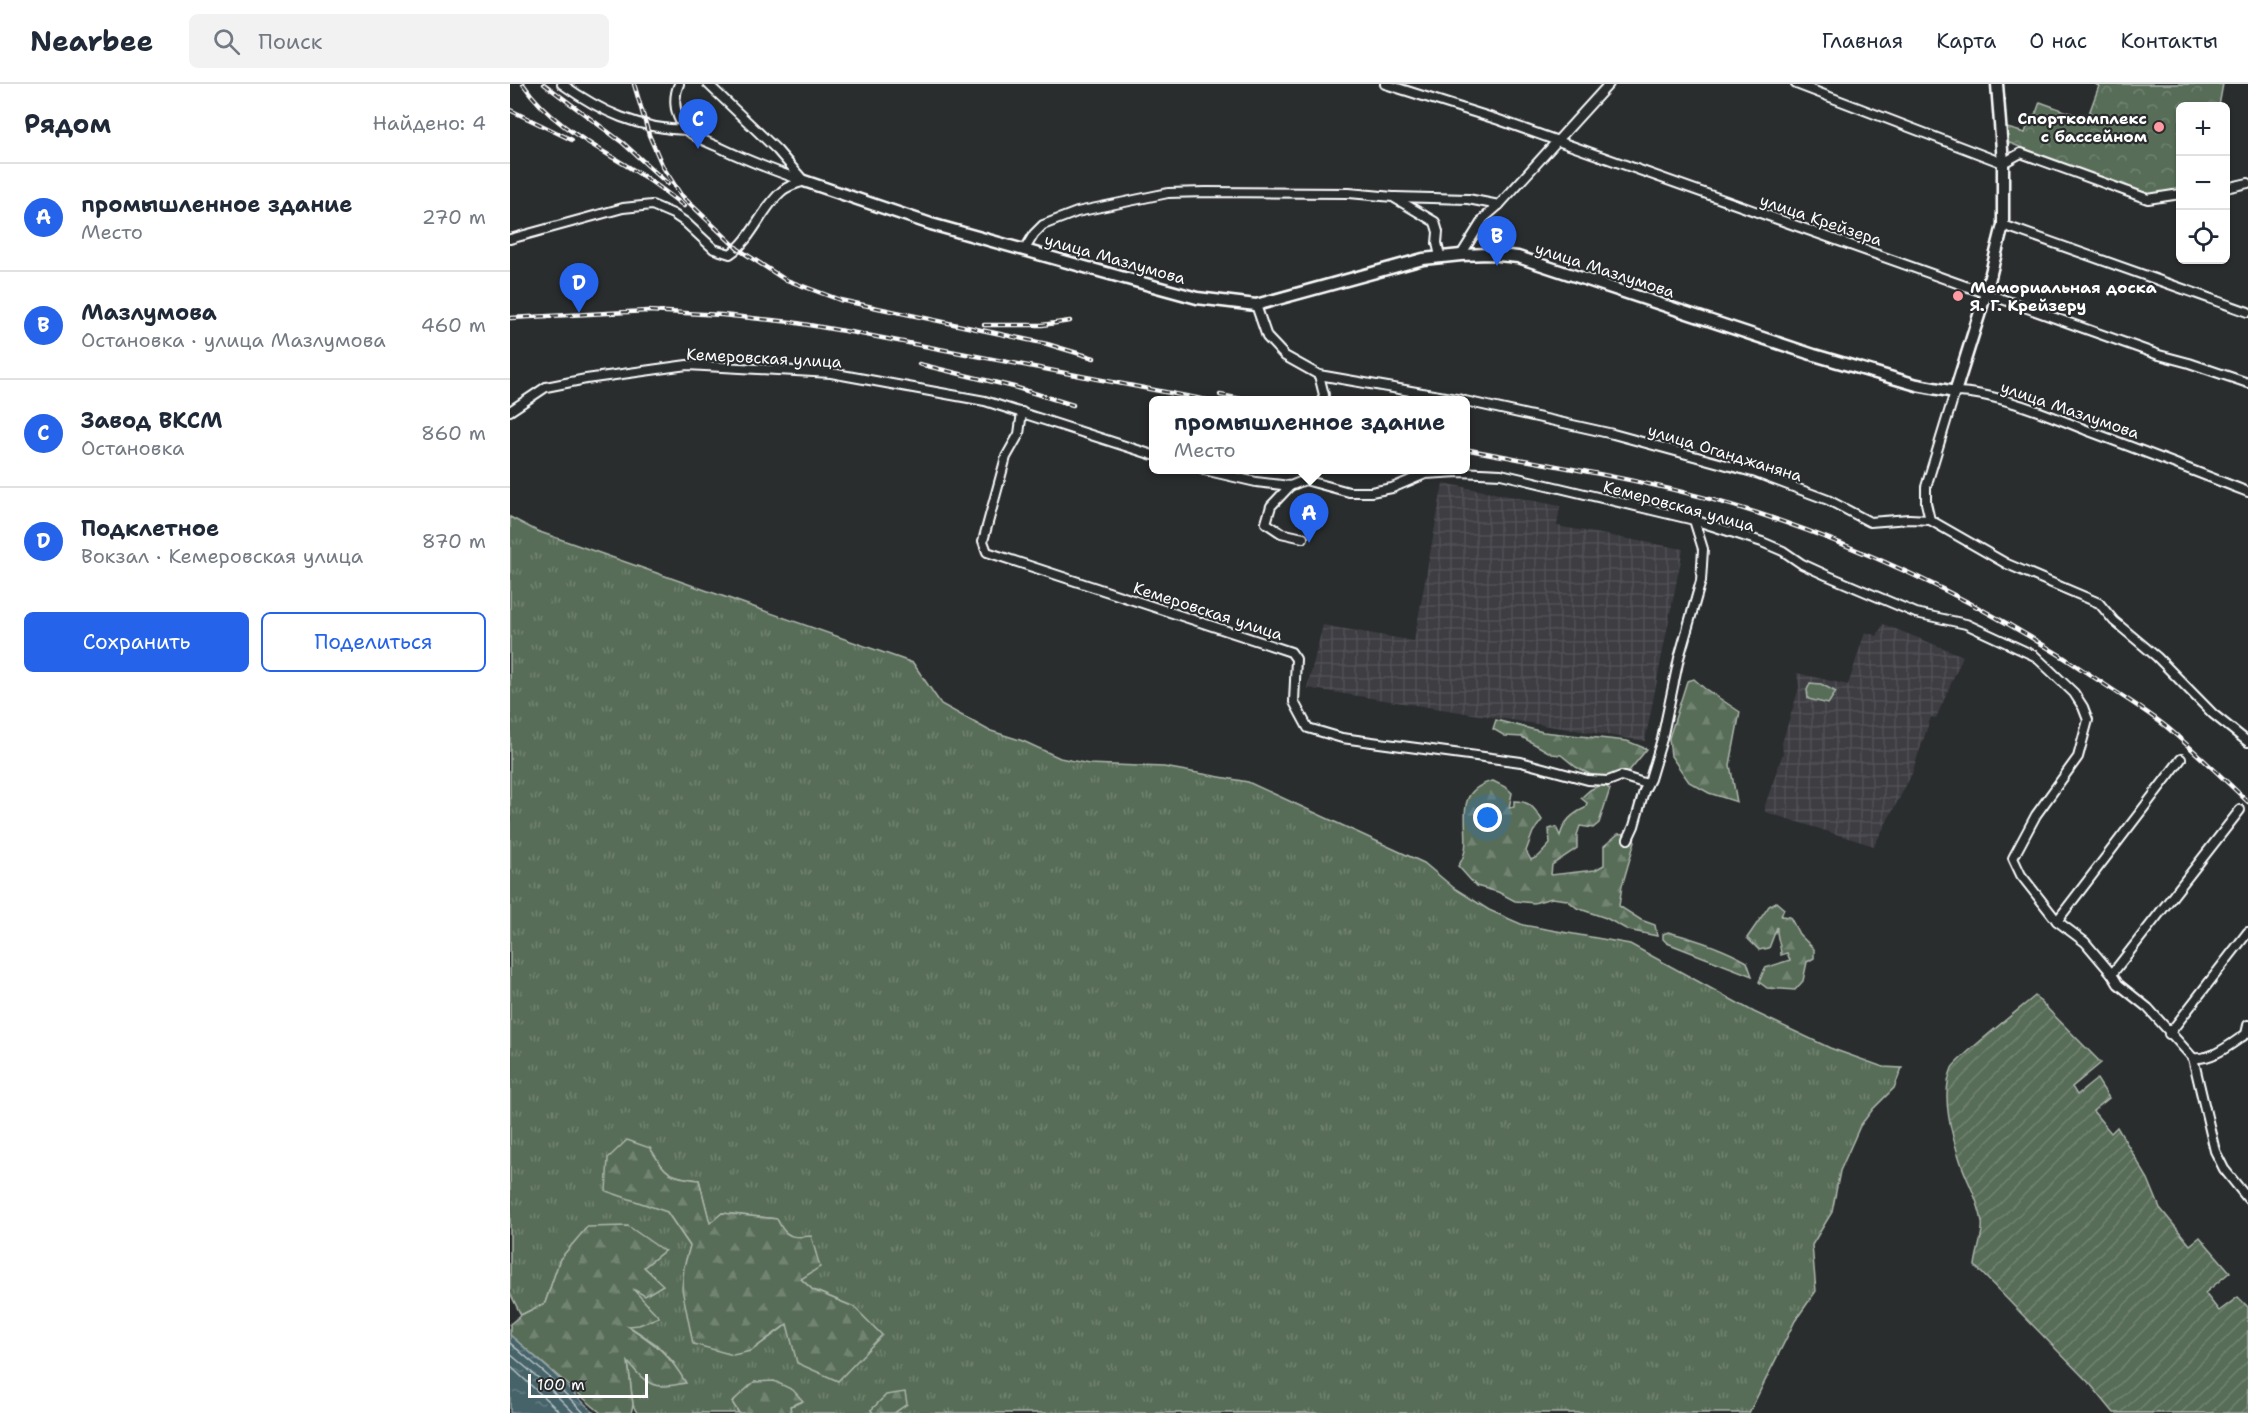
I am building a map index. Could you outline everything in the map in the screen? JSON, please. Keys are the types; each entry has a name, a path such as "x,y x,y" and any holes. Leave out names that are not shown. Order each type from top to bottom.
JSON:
{"street":[{"path":"562,84 595,105 625,119 647,127 687,130"},
{"path":"679,84 675,104 678,119 687,130 697,137 758,165 804,181"},
{"path":"708,84 777,150 804,181"},
{"name":"улица Крейзера","path":"1384,84 1435,98 2159,354 2248,383"},
{"path":"1461,255 1484,218 1499,205 1609,84"},
{"path":"1796,84 2003,163 2021,153 2148,199 2176,195"},
{"path":"1930,520 1926,503 1926,488 1986,293 2003,225 2003,163 1996,84"},
{"path":"510,239 623,208 652,205 685,222 714,249 730,254 738,249 783,189 804,181"},
{"name":"улица Мазлумова","path":"804,181 931,224 1197,298 1256,305 1440,256 1489,254 1518,258 1814,355 1917,385 1982,395 2043,413 2248,492"},
{"path":"2230,187 2248,183"},
{"path":"1024,249 1043,225 1077,212 1168,193 1380,194 1393,197 1468,199 1499,205"},
{"path":"1393,197 1435,222 1440,256"},
{"path":"2003,225 2248,312"},
{"name":"улица Оганджаняна","path":"1256,305 1267,337 1285,356 1319,375 1435,396"},
{"name":"Кемеровская улица","path":"510,411 546,387 687,365 831,374 985,401 1149,454"},
{"path":"1319,375 1324,396"},
{"name":"улица Оганджаняна","path":"1470,403 1613,434 1756,473 1828,500 1870,522 1930,520 2007,564 2099,603 2114,621 2157,657 2213,714 2248,742"},
{"name":"Кемеровская улица","path":"1022,412 1019,434 1006,457 983,541 987,552 1291,652 1296,659 1294,702 1308,728 1342,738 1521,762 1588,780 1608,781 1621,776 1647,784"},
{"name":"Кемеровская улица","path":"1470,472 1501,474 1694,520 1762,542 1783,551 1802,564 1916,613 1966,624 2035,656 2074,693 2088,720 2078,757 2036,815 2013,858 2021,875 2056,921"},
{"path":"1221,474 1256,482 1290,486"},
{"path":"1303,538 1281,533 1266,523 1270,506 1290,486 1305,480 1306,474"},
{"name":"Кемеровская улица","path":"1305,480 1349,492 1371,492 1392,488 1425,474"},
{"path":"1628,838 1662,739 1679,658 1701,580 1703,549 1694,520"},
{"path":"2181,759 2056,921 2085,942 2118,984 2148,1008 2193,1058 2215,1151 2224,1169 2248,1199"},
{"path":"2112,974 2240,810"},
{"path":"2169,1034 2248,932"},
{"path":"2193,1058 2204,1059 2248,1031"}],"shaded area":[{"path":"1443,483 1560,506 1557,526 1683,549 1645,741 1307,688 1323,625 1414,641"},
{"path":"1883,624 1963,656 1936,718 1931,717 1911,776 1874,846 1765,812 1765,805 1783,753 1782,743 1799,688 1797,673 1848,685 1865,632 1877,636"}],"green space":[{"path":"2095,84 2223,84 2220,102 2176,102 2176,190 2145,196 2007,142 2007,128 2025,133 2030,118 2036,113 2040,102 2087,119 2099,86"},
{"path":"510,517 537,531 913,663 941,704 988,730 1023,741 1060,758 1089,764 1164,767 1248,782 1424,863 1454,888 1489,910 1523,925 1630,944 1754,1012 1830,1048 1883,1067 1902,1068 1894,1088 1860,1126 1840,1171 1832,1212 1812,1245 1816,1291 1795,1321 1749,1413 894,1413 907,1404 871,1410 873,1413 791,1413 790,1406 802,1402 732,1402 739,1413 637,1413 633,1405 628,1361 674,1363 656,1344 627,1325 631,1286 662,1285 644,1267 664,1251 560,1259 545,1303 521,1315 510,1293","holes":["650,1148 655,1157 674,1175 699,1180 710,1224 722,1213 777,1219 783,1231 793,1237 801,1279 813,1290 854,1307 788,1324 751,1351 684,1267 690,1246 667,1212"]},
{"path":"1694,679 1740,712 1730,765 1737,802 1709,793 1689,782 1671,756 1669,738 1687,681"},
{"path":"1810,683 1821,684 1836,692 1828,704 1808,699 1807,690"},
{"path":"1496,720 1543,732 1627,741 1647,749 1629,771 1597,778 1576,767 1561,755 1552,754 1522,737 1505,736 1493,729"},
{"path":"1493,781 1512,793 1509,808 1514,807 1514,801 1524,802 1534,808 1542,820 1533,832 1526,851 1531,860 1539,856 1550,844 1549,829 1556,827 1560,836 1569,819 1585,808 1587,803 1581,798 1602,784 1610,789 1599,823 1593,828 1580,826 1577,848 1552,865 1551,875 1595,870 1604,865 1604,846 1618,834 1631,833 1635,841 1622,886 1619,906 1641,920 1655,925 1657,936 1628,930 1606,918 1577,908 1567,900 1552,898 1534,903 1515,901 1498,892 1476,886 1458,866 1464,855 1466,843 1466,806 1470,796 1478,787"},
{"path":"1776,902 1784,909 1781,916 1790,917 1799,934 1814,949 1814,958 1807,962 1803,981 1795,990 1767,988 1759,982 1765,968 1790,960 1787,953 1781,955 1777,927 1769,948 1759,950 1747,938 1769,906"},
{"path":"1668,932 1709,944 1738,957 1747,962 1752,976 1667,943 1663,939 1663,934"},
{"path":"2035,996 2101,1063 2072,1087 2077,1095 2097,1079 2109,1098 2093,1111 2111,1133 2117,1127 2148,1179 2160,1208 2190,1245 2200,1237 2230,1272 2205,1293 2219,1311 2238,1297 2248,1307 2248,1413 2114,1413 2091,1385 1975,1266 1982,1222 1979,1207 1962,1166 1951,1130 1947,1104 1949,1079 1956,1063"},
{"path":"627,1140 650,1148 669,1173 699,1180 710,1223 722,1213 777,1219 783,1230 790,1235 811,1236 820,1267 801,1279 813,1290 854,1307 882,1335 838,1381 797,1363 787,1324 751,1351 733,1355 693,1344 682,1289 684,1267 690,1246 667,1212 606,1191 608,1158"},
{"path":"628,1226 664,1251 644,1267 663,1285 645,1296 633,1289 659,1317 639,1325 628,1326 661,1350 674,1364 686,1383 659,1386 647,1382 628,1362 633,1405 631,1413 601,1413 510,1335 510,1324 521,1315 545,1303 560,1259 587,1227"},
{"path":"774,1381 793,1390 803,1401 790,1406 791,1413 739,1413 732,1402 754,1382"},
{"path":"905,1392 907,1404 894,1413 873,1413 871,1410 886,1395"}],"water":[{"path":"510,1335 551,1371 594,1413 510,1413"}],"railway":[{"path":"523,84 548,113 563,125 648,179 684,206"},
{"path":"544,84 623,143 668,184"},
{"path":"634,84 649,135 663,167 681,195 738,249 784,279 840,300 1047,344 1094,358"},
{"path":"510,110 572,140"},
{"path":"510,318 648,311 791,322 1186,396"},
{"path":"984,325 1042,325 1070,321"},
{"path":"919,364 1014,387 1073,405"},
{"path":"1220,395 1225,396"},
{"path":"1470,450 1612,476 1721,502 1802,529 1892,565 1978,607 2020,631 2135,704 2168,728 2248,802"}],"place":[{"name":"Спорткомплекс с бассейном","path":"2159,127"},
{"name":"Завод ВКСМ","path":"698,149"},
{"name":"Мазлумова","path":"1497,266"},
{"name":"Мемориальная доска Я. Г. Крейзеру","path":"1958,296"},
{"name":"Подклетное","path":"579,313"},
{"name":"промышленное здание","path":"1309,543"}]}
